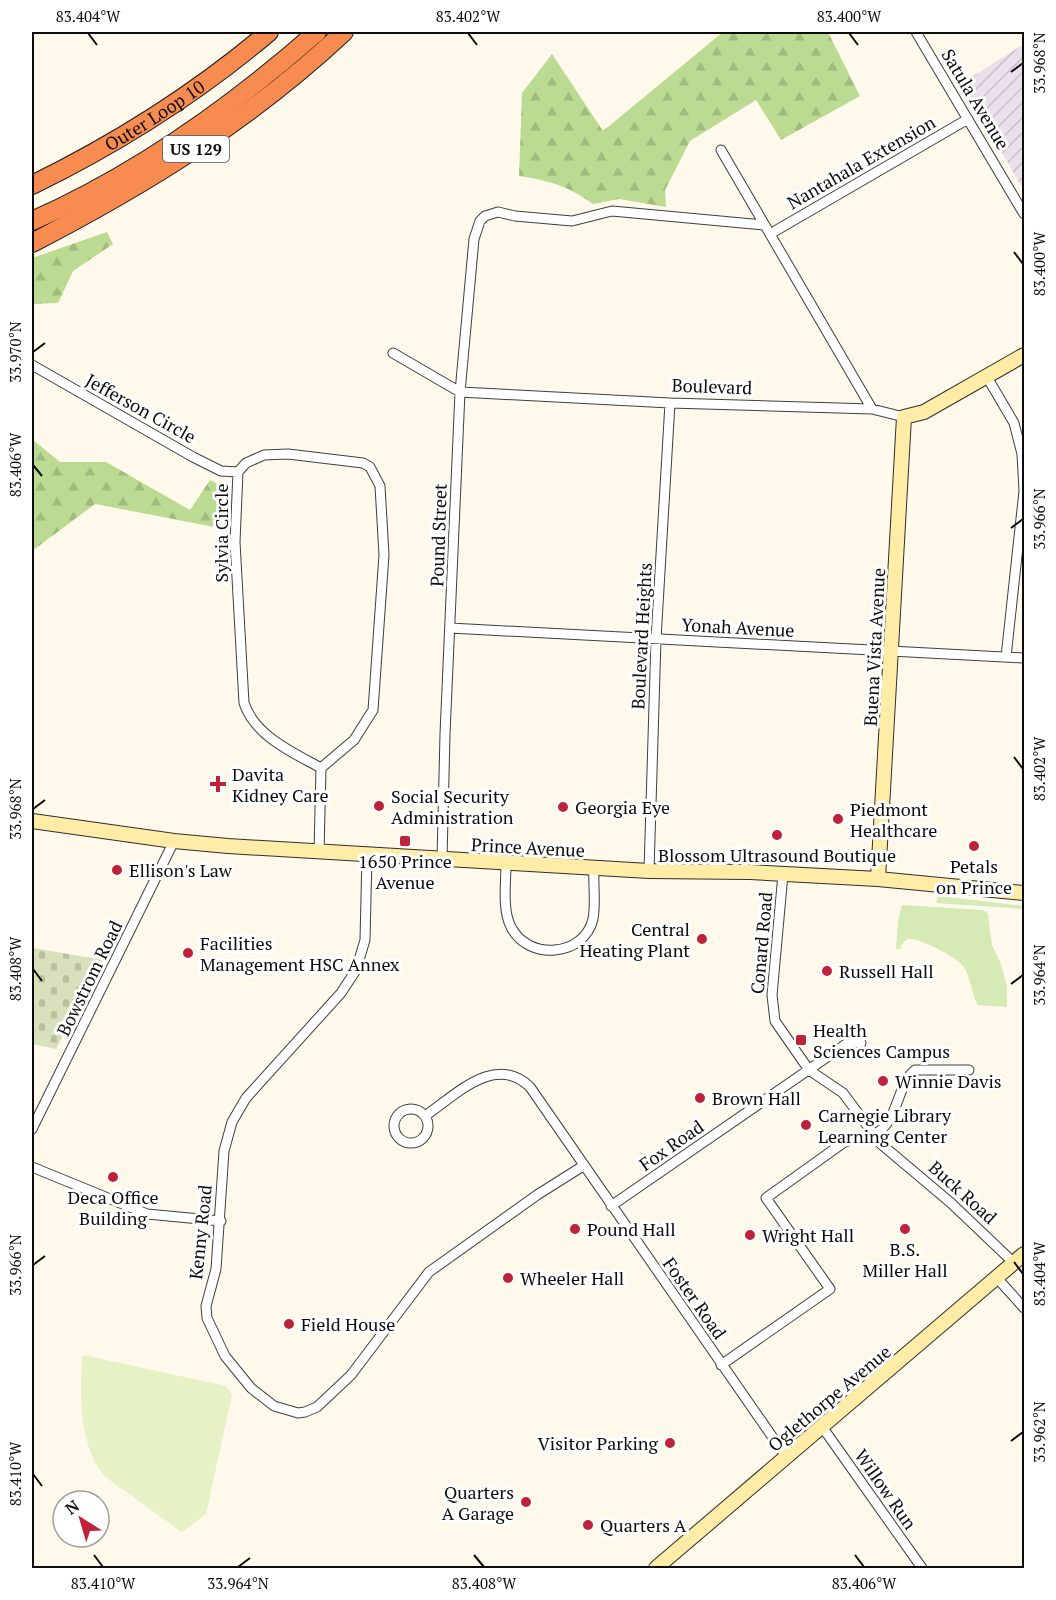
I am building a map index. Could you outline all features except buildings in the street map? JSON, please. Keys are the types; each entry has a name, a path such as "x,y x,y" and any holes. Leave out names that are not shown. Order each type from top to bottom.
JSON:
{"highway":[{"name":"Outer Loop 10","path":"32,185 114,141 160,113 231,62 268,32"},
{"path":"32,221 97,188 168,146 246,90 316,32"},
{"name":"US 129","path":"32,243 189,154 264,101 344,32"}],"main road":[{"path":"904,417 924,412 1024,355"},
{"name":"Buena Vista Avenue","path":"879,879 904,417"},
{"name":"Prince Avenue","path":"32,821 174,841 319,853 649,871 879,879 1024,893"},
{"name":"Oglethorpe Avenue","path":"656,1569 1019,1259"}],"street":[{"name":"Satula Avenue","path":"916,32 1024,214"},
{"name":"Nantahala Extension","path":"770,234 968,119"},
{"path":"721,150 872,409"},
{"name":"Pound Street","path":"442,860 445,734 460,392 474,239 480,221 485,216 498,212 515,216 572,221 612,211 764,225"},
{"name":"Boulevard","path":"393,353 460,392 670,403 872,409 904,417"},
{"name":"Jefferson Circle","path":"32,366 193,457 221,471 238,472"},
{"path":"987,377 1014,423 1022,454 1024,490 1006,657"},
{"name":"Boulevard Heights","path":"649,871 656,639 670,403"},
{"name":"Sylvia Circle","path":"288,454 363,463 370,466 380,486 384,555 373,710 354,740 321,768 264,734 248,715 244,703 236,542 238,472 246,464 264,455 288,454"},
{"name":"Yonah Avenue","path":"450,628 1024,658"},
{"path":"319,853 321,768"},
{"name":"Bowstrom Road","path":"32,1129 174,841"},
{"name":"Kenny Road","path":"367,855 365,940 359,963 341,993 255,1086 232,1122 224,1151 216,1269 206,1306 210,1325 225,1356 251,1388 274,1406 291,1412 305,1412 324,1401 351,1374 429,1272 537,1195 583,1166"},
{"path":"506,864 510,927 525,943 547,952 559,951 570,946 588,930 593,918 594,868"},
{"name":"Conard Road","path":"772,1014 783,874"},
{"name":"Buck Road","path":"772,1014 779,1028 809,1070 843,1093 881,1144 1019,1259"},
{"name":"Fox Road","path":"612,1206 846,1044 861,1043"},
{"path":"721,1365 830,1289 766,1198 843,1143 853,1138 874,1135 880,1130 893,1112 908,1077 915,1070 969,1070"},
{"name":"Foster Road","path":"425,1116 476,1081 491,1074 516,1076 531,1087 583,1166 787,1458"},
{"path":"32,1167 147,1214 221,1221"},
{"path":"997,1278 1024,1308"},
{"name":"Willow Run","path":"823,1428 922,1569"}],"shaded area":[{"path":"1024,44 1024,191 962,83"}],"green space":[{"path":"723,32 828,32 860,96 781,140 756,100 690,141 665,190 666,207 619,199 593,204 558,185 519,176 522,93 552,54 603,131"},
{"path":"107,232 113,244 73,271 58,303 32,304 32,258"},
{"path":"32,439 60,462 106,462 190,510 210,480 225,488 220,528 95,504 32,551"},
{"path":"938,896 1024,906 1024,909 936,903"},
{"path":"902,905 983,910 988,914 992,945 1001,964 1007,987 1007,1007 978,1005 963,966 937,949 920,941 909,939 903,942 900,949 896,949 898,921"},
{"path":"34,948 102,960 56,1049 32,1044 32,954"},
{"path":"83,1355 226,1386 232,1395 206,1514 182,1532 107,1478 98,1467 91,1453 83,1420 81,1369"}],"place":[{"name":"Davita Kidney Care","path":"218,784"},
{"name":"Social Security Administration","path":"379,806"},
{"name":"Georgia Eye","path":"563,807"},
{"name":"Piedmont Healthcare","path":"838,819"},
{"name":"Blossom Ultrasound Boutique","path":"777,835"},
{"name":"1650 Prince Avenue","path":"405,841"},
{"name":"Petals on Prince","path":"974,846"},
{"name":"Ellison's Law","path":"117,870"},
{"name":"Central Heating Plant","path":"702,939"},
{"name":"Facilities Management HSC Annex","path":"188,953"},
{"name":"Russell Hall","path":"827,971"},
{"name":"Health Sciences Campus","path":"801,1040"},
{"name":"Winnie Davis","path":"883,1081"},
{"name":"Brown Hall","path":"700,1098"},
{"name":"Carnegie Library Learning Center","path":"806,1125"},
{"name":"Deca Office Building","path":"113,1177"},
{"name":"Pound Hall","path":"575,1229"},
{"name":"B.S. Miller Hall","path":"905,1229"},
{"name":"Wright Hall","path":"750,1235"},
{"name":"Wheeler Hall","path":"508,1278"},
{"name":"Field House","path":"289,1324"},
{"name":"Visitor Parking","path":"670,1443"},
{"name":"Quarters A Garage","path":"526,1502"},
{"name":"Quarters A","path":"588,1525"}]}
